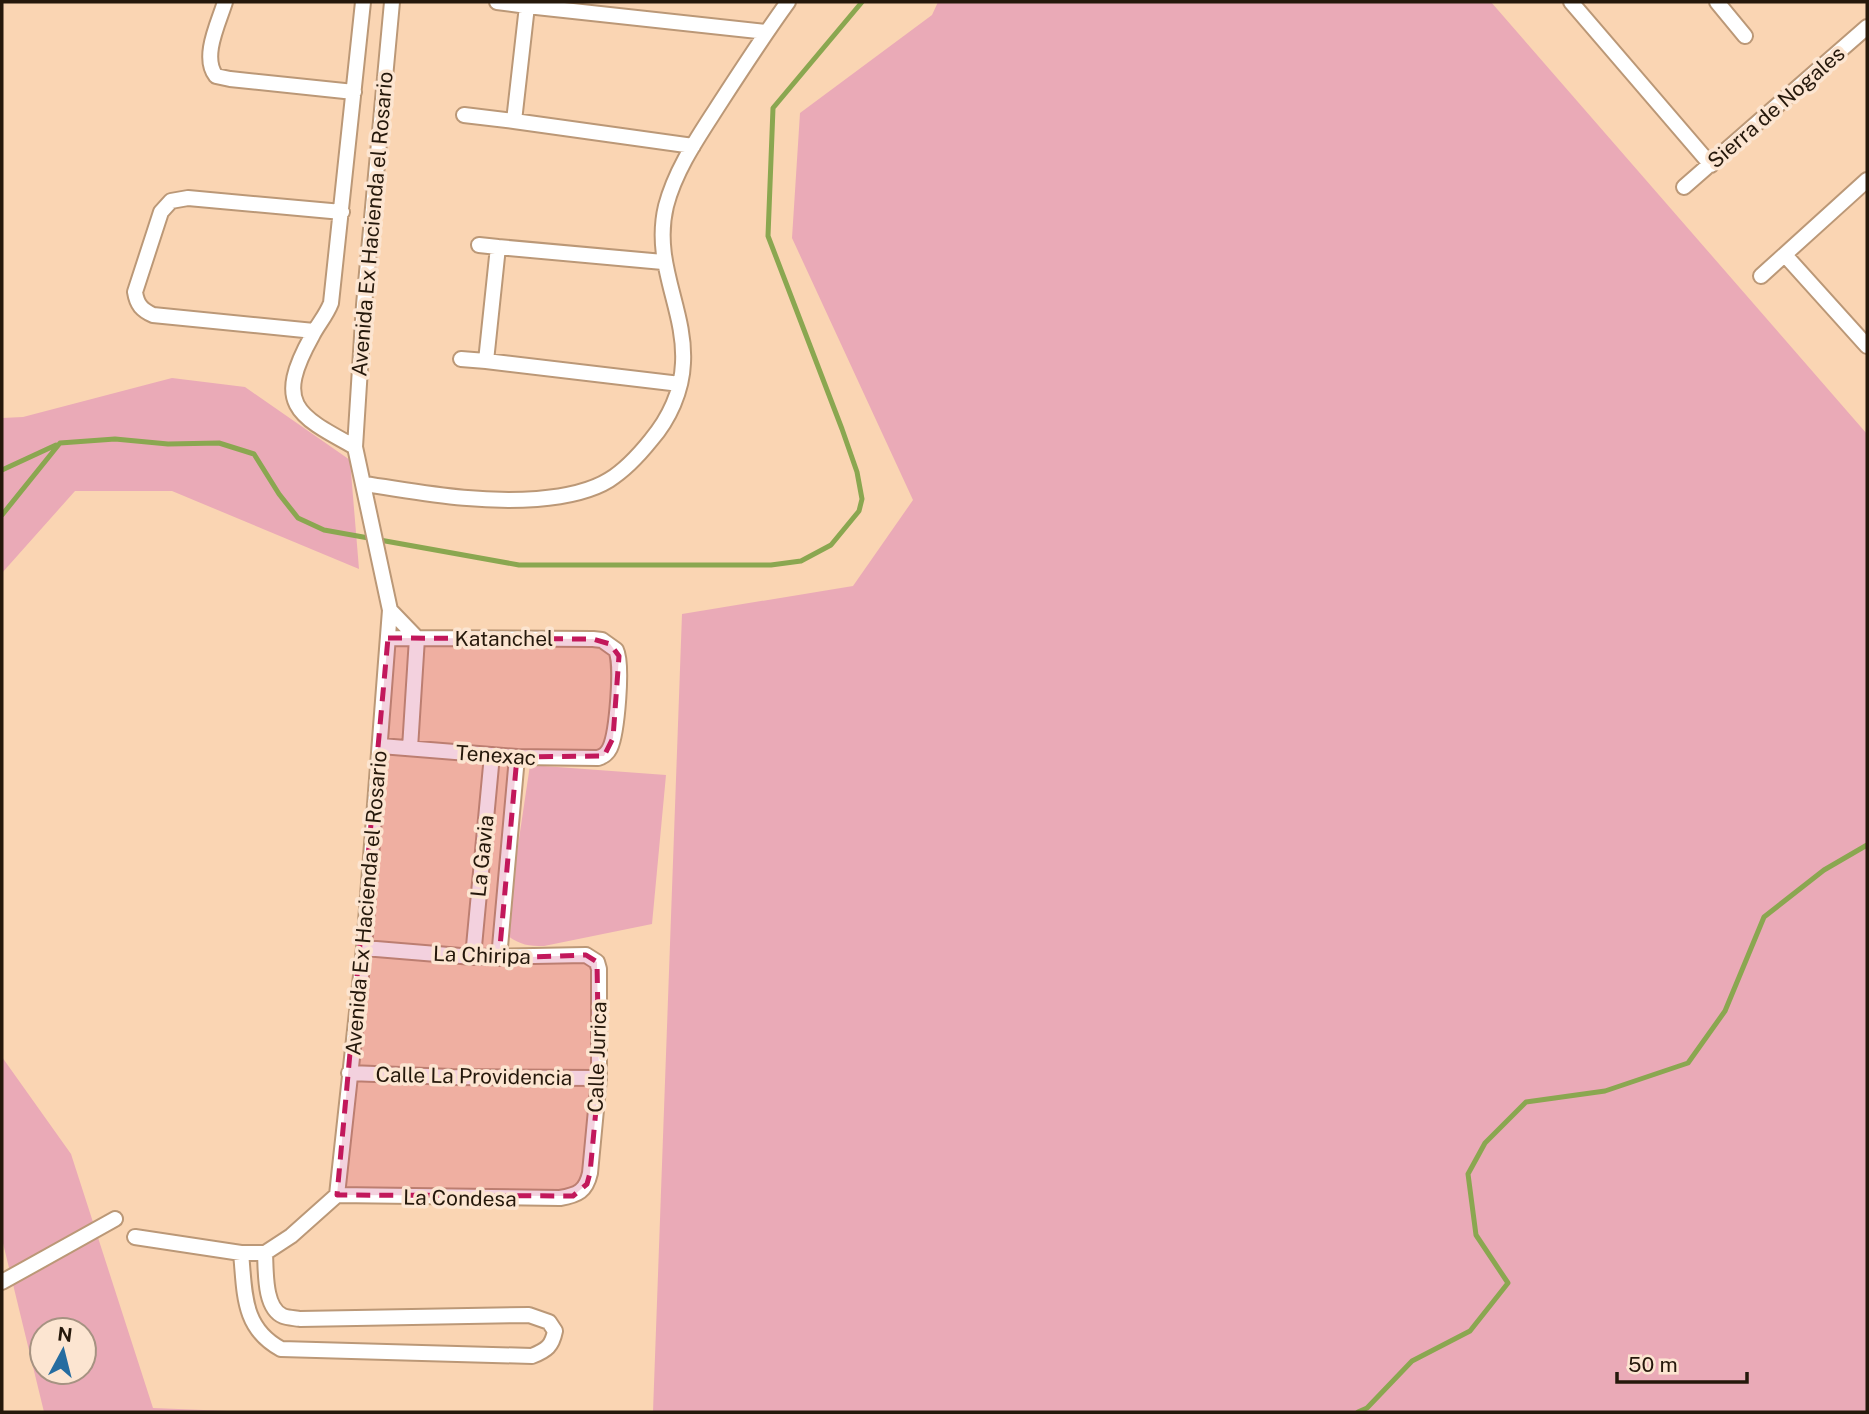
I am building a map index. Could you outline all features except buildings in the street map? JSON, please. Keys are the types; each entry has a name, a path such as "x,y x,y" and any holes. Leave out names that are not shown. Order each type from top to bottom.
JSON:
{"street":[{"path":"225,2 210,54 212,70 216,76 354,92"},
{"name":"Avenida Ex Hacienda el Rosario","path":"355,447 310,422 297,405 294,381 297,367 314,331 324,320 331,303 363,2"},
{"name":"Avenida Ex Hacienda el Rosario","path":"337,1195 364,948 390,610 355,447 361,343 392,2"},
{"path":"497,2 766,33"},
{"path":"363,484 444,497 492,501 549,498 590,489 608,481 643,451 672,408 683,363 682,345 663,262 666,208 673,185 693,146 788,2"},
{"path":"1571,2 1711,165"},
{"path":"1719,2 1745,36"},
{"path":"514,121 527,6"},
{"name":"Sierra de Nogales","path":"1684,187 1867,27"},
{"path":"464,115 693,146"},
{"path":"1762,276 1867,180"},
{"path":"314,331 153,315 143,311 135,292 161,212 172,201 188,198 342,212"},
{"path":"479,245 663,262"},
{"path":"486,361 498,247"},
{"path":"1785,254 1867,346"},
{"path":"461,359 680,384"},
{"path":"390,610 417,638"},
{"name":"Katanchel","path":"388,638 602,640 616,650 621,667 613,738 608,752"},
{"name":"Avenida Ex Hacienda el Rosario","path":"410,748 417,638"},
{"name":"Tenexac","path":"381,746 517,757 591,759 604,756 608,752"},
{"name":"La Gavia","path":"473,957 492,755"},
{"name":"La Gavia","path":"499,958 517,757"},
{"name":"La Chiripa","path":"364,948 499,958 586,955 597,962"},
{"name":"Calle Jurica","path":"581,1192 590,1173 599,1078 597,962"},
{"name":"Calle La Providencia","path":"349,1073 599,1078"},
{"name":"La Condesa","path":"337,1195 543,1199 573,1196 581,1192"},
{"path":"135,1237 241,1253 265,1253 291,1236 337,1195"},
{"path":"2,1282 115,1219"},
{"path":"241,1253 248,1314 257,1332 281,1349 532,1356 547,1350 553,1340 555,1331 548,1322 529,1315 300,1319 284,1316 276,1311 270,1300 265,1253"},
{"path":"248,1314 270,1300"}],"highlighted area":[{"path":"388,638 593,639 610,644 619,656 613,738 604,756 517,757 499,958 586,955 597,962 599,1078 590,1173 587,1184 573,1196 337,1195"}],"shaded area":[{"path":"938,2 1491,2 1867,434 1867,1412 653,1412 682,614 853,586 913,500 792,238 800,113 932,15"},
{"path":"172,378 245,387 350,460 359,569 172,491 75,491 2,573 2,418 23,417"},
{"path":"530,765 666,775 652,924 544,946 525,944 508,936 506,926"},
{"path":"2,1057 71,1154 153,1408 254,1412 44,1412 38,1386 98,1386 98,1316 28,1316 28,1346 2,1239"}],"waterway":[{"path":"2,515 60,443 115,439 168,444 219,443 254,454 298,518 324,530 519,565 771,565 801,561 831,545 859,511 862,499 857,472 842,429 768,236 773,108 862,2"},
{"path":"2,470 56,445"},
{"path":"1358,1412 1367,1408 1412,1361 1470,1331 1508,1283 1476,1235 1468,1174 1485,1143 1526,1102 1605,1091 1688,1063 1725,1011 1764,917 1824,870 1867,845"}]}
